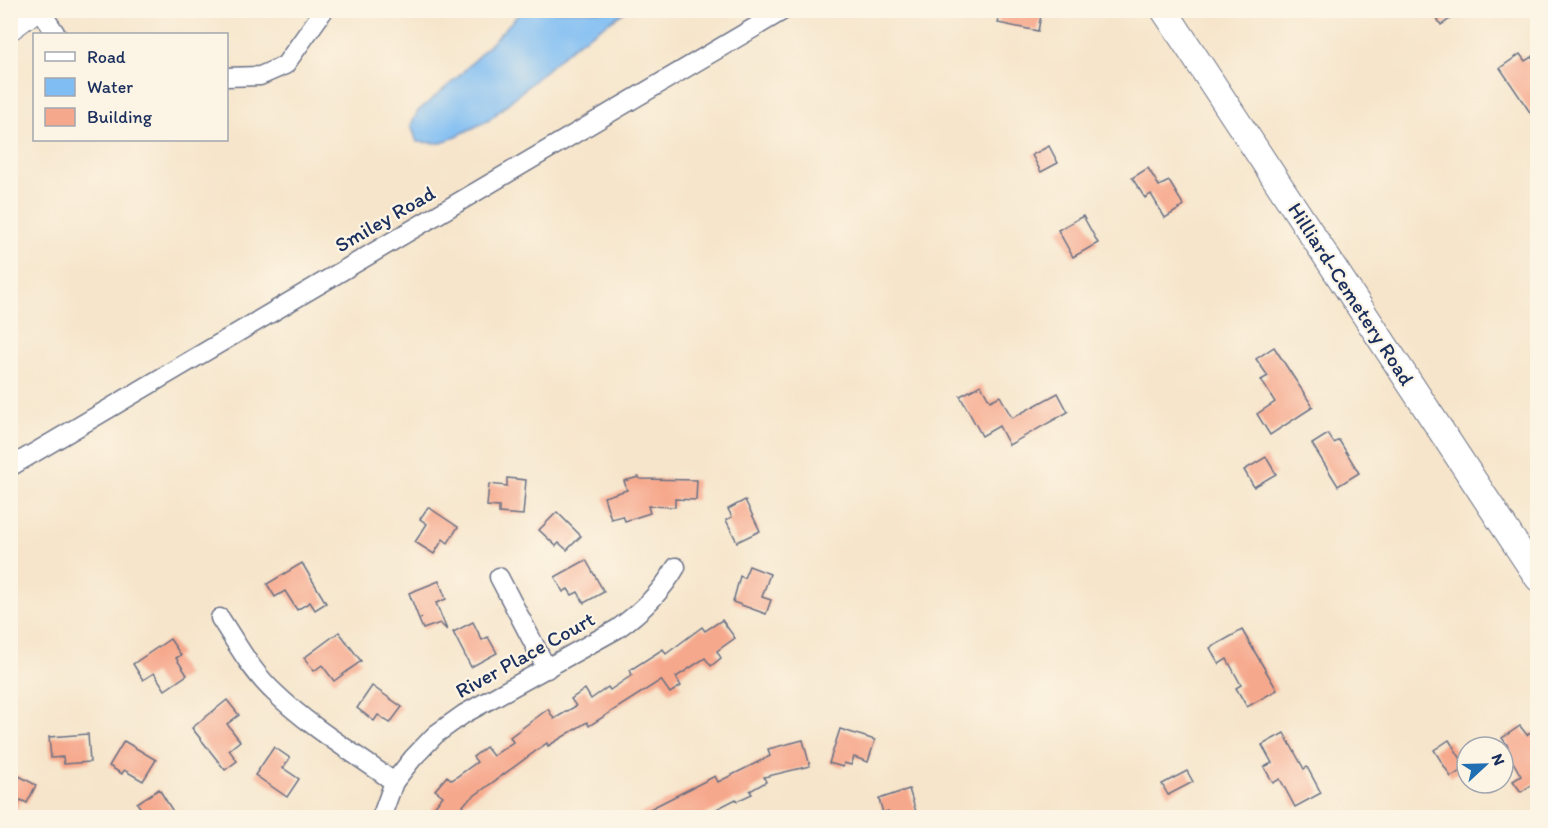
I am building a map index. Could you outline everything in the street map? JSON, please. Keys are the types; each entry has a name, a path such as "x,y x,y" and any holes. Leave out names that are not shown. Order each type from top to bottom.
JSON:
{"main road":[{"path":"10,27 33,10"},
{"name":"Hilliard-Cemetery Road","path":"1164,10 1538,578"}],"street":[{"path":"40,10 55,33"},
{"path":"228,77 260,76 285,65 324,10"},
{"name":"Smiley Road","path":"10,467 784,10"},
{"name":"River Place Court","path":"381,818 394,782 412,758 436,734 464,714 617,630 639,614 666,585 676,567"},
{"path":"499,577 547,669"},
{"path":"219,618 253,668 274,692 298,713 394,782"}],"water":[{"path":"522,11 626,11 577,43 489,120 442,143 417,142 411,125 418,111 457,78"}],"building":[{"path":"1001,10 1042,10 1038,31 998,23"},
{"path":"1432,10 1464,10 1441,25"},
{"path":"1538,53 1538,124 1500,68 1520,54 1525,61"},
{"path":"1049,146 1058,163 1041,172 1032,155"},
{"path":"1148,168 1159,186 1169,181 1184,206 1165,218 1151,194 1145,198 1132,178"},
{"path":"1083,216 1098,243 1073,257 1058,230"},
{"path":"1274,347 1313,407 1270,435 1257,414 1275,402 1261,380 1268,376 1256,359"},
{"path":"981,385 990,401 1000,396 1012,418 1058,393 1068,412 1009,445 999,426 982,436 960,396"},
{"path":"1328,434 1334,443 1339,440 1359,473 1338,486 1312,444"},
{"path":"1266,457 1276,474 1254,487 1244,470"},
{"path":"639,477 640,479 697,480 696,500 675,499 675,507 648,506 650,513 625,521 623,516 611,519 604,497 627,490 624,481"},
{"path":"507,478 526,480 523,515 499,513 499,507 487,506 489,484 507,486"},
{"path":"745,500 760,531 737,542 726,520 732,517 728,509"},
{"path":"428,507 458,527 448,543 443,539 434,554 415,542 427,524 420,519"},
{"path":"557,512 581,536 567,550 559,543 556,546 539,530"},
{"path":"586,560 604,592 584,603 578,592 572,595 568,589 563,592 555,577"},
{"path":"302,563 326,603 315,610 310,602 297,610 285,591 275,597 267,584"},
{"path":"749,566 770,574 762,597 771,600 766,614 733,602 740,576 744,578"},
{"path":"439,581 446,599 436,603 447,630 440,623 423,629 419,620 422,617 419,619 409,593"},
{"path":"722,620 735,638 717,651 721,658 711,666 705,658 676,677 681,686 670,693 661,680 589,726 587,722 548,746 547,743 467,801 453,818 439,818 431,810 443,796 435,790 447,776 452,780 477,762 473,757 486,747 493,756 513,742 510,737 548,709 554,719 576,706 571,699 585,689 591,699 608,687 610,690 632,675 630,670 663,649 666,654 702,627 705,631"},
{"path":"473,622 482,640 488,637 497,653 471,667 453,632"},
{"path":"1242,630 1277,690 1247,707 1236,688 1241,685 1227,659 1219,664 1210,648"},
{"path":"339,632 361,661 334,681 322,665 314,671 304,658"},
{"path":"170,639 181,655 176,658 187,675 165,690 154,673 143,680 133,664"},
{"path":"372,686 402,707 390,723 378,715 374,721 357,708"},
{"path":"227,700 239,715 227,724 240,741 229,750 237,761 225,770 192,728"},
{"path":"1520,726 1527,735 1532,731 1538,739 1538,781 1521,792 1515,784 1515,780 1521,776 1515,766 1515,735 1506,735"},
{"path":"840,729 875,740 868,762 854,757 851,765 844,763 843,767 829,763"},
{"path":"1284,733 1304,769 1307,767 1321,793 1295,807 1280,779 1273,783 1264,767 1272,763 1262,745"},
{"path":"88,734 90,762 64,764 63,757 51,758 49,737"},
{"path":"803,740 810,766 764,777 766,782 750,791 752,794 737,801 736,799 699,818 632,818 715,776 718,782 770,756 768,749"},
{"path":"1449,740 1455,750 1455,774 1451,777 1434,750"},
{"path":"124,741 156,760 143,781 124,770 122,774 109,766"},
{"path":"274,747 290,758 283,768 299,779 287,797 255,775"},
{"path":"10,771 36,785 27,803 21,800 11,818"},
{"path":"1187,771 1193,782 1168,795 1162,784"},
{"path":"159,789 177,818 147,818 137,803"},
{"path":"909,789 918,818 890,818 888,811 883,813 879,799"}]}
